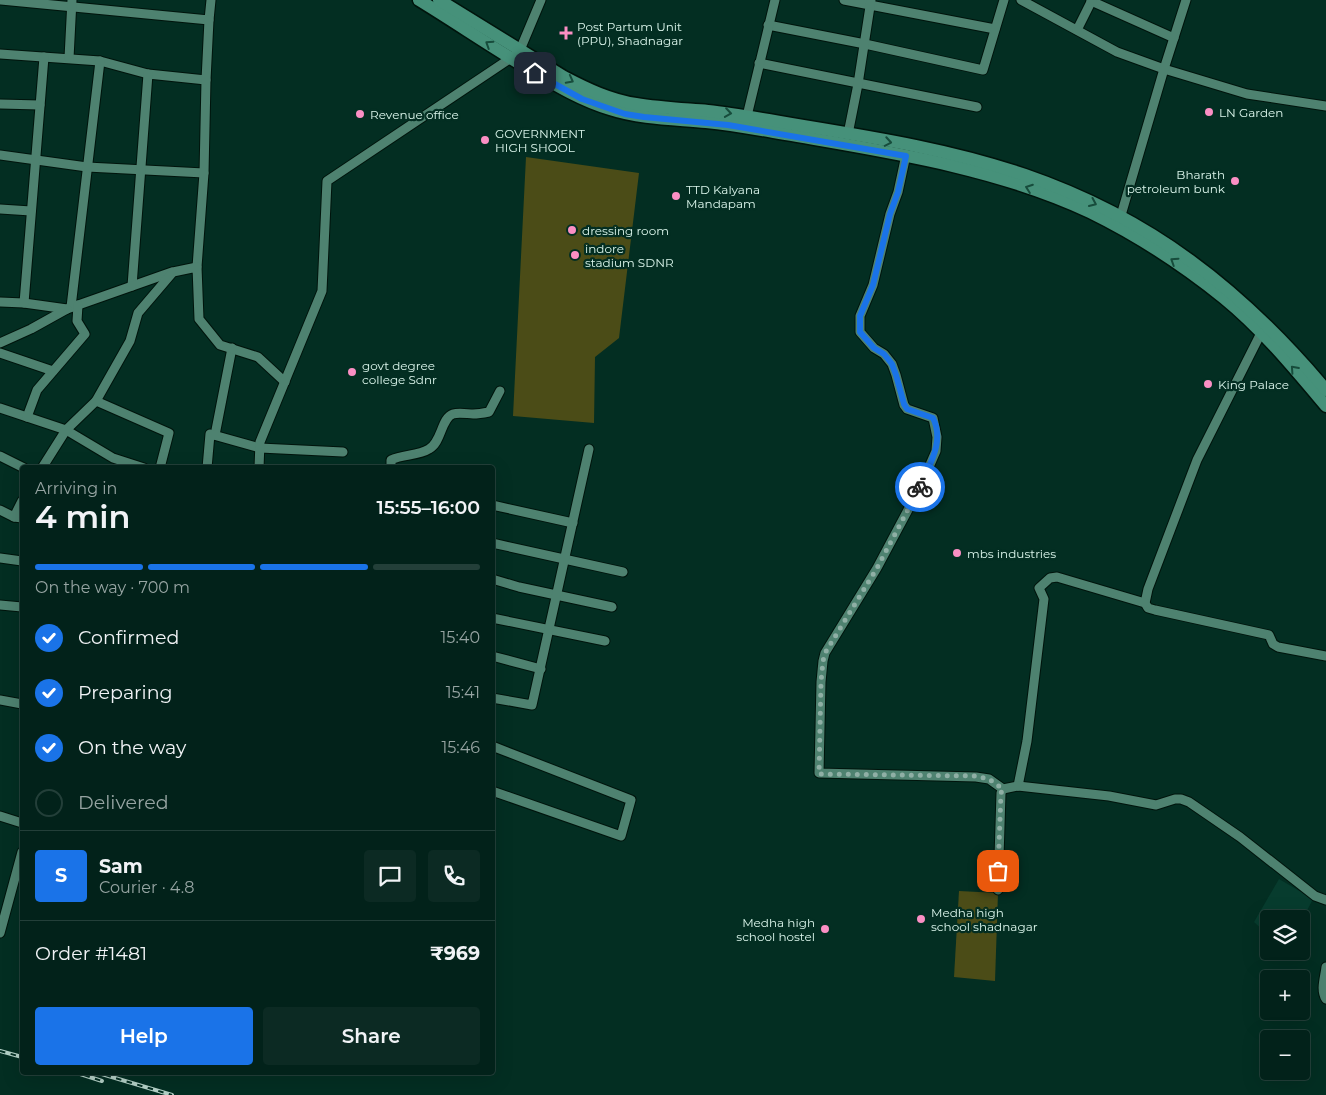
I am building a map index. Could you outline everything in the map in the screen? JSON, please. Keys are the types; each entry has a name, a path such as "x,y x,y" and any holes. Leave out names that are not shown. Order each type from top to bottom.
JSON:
{"main road":[{"path":"418,0 515,54 609,97 634,104 747,116 952,155 998,167 1062,189 1119,221 1163,241 1198,265 1243,301 1280,338 1326,390"},
{"path":"439,0 567,92 607,109 625,114 736,126 906,156 1018,184 1089,212 1119,221 1225,299 1261,333 1326,406"}],"street":[{"path":"1,0 72,4 209,20"},
{"path":"211,0 206,80 204,173 197,267 199,319 220,345 258,356 285,382"},
{"path":"259,465 260,442 322,291 328,181 515,54 541,0"},
{"path":"747,116 774,0"},
{"path":"844,0 871,3 996,29"},
{"path":"768,25 983,70 1004,0"},
{"path":"1022,0 1116,52 1164,69 1246,94 1326,106"},
{"path":"1077,30 1091,0 1174,38"},
{"path":"1119,221 1186,0"},
{"path":"848,134 871,3"},
{"path":"69,58 72,4"},
{"path":"0,54 100,61 148,74 206,80"},
{"path":"24,303 44,57"},
{"path":"27,417 37,390 85,334 77,321 72,307 100,61"},
{"path":"759,63 977,107"},
{"path":"132,286 148,74"},
{"path":"0,104 40,105"},
{"path":"0,155 87,167 204,173"},
{"path":"906,156 873,285 860,316 860,332 892,364 907,409 933,418 937,438 936,451 917,493 881,561 825,653 821,682 819,774 976,776 989,779 1003,789 1018,786 1109,796 1156,805 1181,799 1189,802 1253,846 1315,896 1326,900"},
{"path":"0,209 31,211"},
{"path":"0,343 72,307 172,272 197,267"},
{"path":"44,465 66,430 96,401 130,341 138,313 172,272"},
{"path":"0,302 72,307"},
{"path":"1145,604 1148,589 1197,460 1261,333"},
{"path":"216,435 232,348"},
{"path":"0,354 53,371"},
{"path":"391,465 391,460 396,457 413,455 430,449 438,440 446,420 453,414 489,412 500,391"},
{"path":"96,401 169,433 161,465"},
{"path":"0,408 66,430 112,463 125,465"},
{"path":"207,465 210,434 260,448 343,452"},
{"path":"495,698 532,704 589,449"},
{"path":"0,456 20,466"},
{"path":"495,506 573,523"},
{"path":"0,510 18,518"},
{"path":"495,544 623,572"},
{"path":"0,558 20,561"},
{"path":"1018,786 1027,741 1044,600 1039,588 1050,578 1057,577 1145,604 1148,608 1155,610 1269,635 1273,644 1278,647 1326,656"},
{"path":"495,580 612,607"},
{"path":"0,604 20,607"},
{"path":"495,619 605,641"},
{"path":"495,657 541,669"},
{"path":"0,702 20,704"},
{"path":"495,747 631,800 622,836 495,792"},
{"path":"998,890 1001,793 1003,789"},
{"path":"0,816 20,822"},
{"path":"0,933 2,914 20,858"},
{"path":"1326,967 1323,990 1323,996 1326,999"}],"shaded area":[{"name":"indore stadium SDNR","path":"526,157 639,173 619,338 595,357 594,423 513,416"},
{"path":"1279,879 1313,899 1307,910 1261,910"},
{"path":"959,891 998,893 995,981 954,977"},
{"path":"1260,912 1260,928 1254,922"}],"railway":[{"path":"0,1051 20,1056"},
{"path":"83,1075 102,1081"},
{"path":"105,1075 172,1095"}],"way so far":[{"path":"920,487 877,568 825,653 821,682 819,774 976,776 989,779 1003,789 1001,793 998,871"}],"place":[{"name":"Post Partum Unit (PPU), Shadnagar","path":"566,33"},
{"name":"LN Garden","path":"1209,112"},
{"name":"Revenue office","path":"360,114"},
{"name":"GOVERNMENT HIGH SHOOL","path":"485,140"},
{"name":"Bharath petroleum bunk","path":"1235,181"},
{"name":"TTD Kalyana Mandapam","path":"676,196"},
{"name":"dressing room","path":"572,230"},
{"name":"indore stadium SDNR","path":"575,255"},
{"name":"govt degree college Sdnr","path":"352,372"},
{"name":"King Palace","path":"1208,384"},
{"name":"mbs industries","path":"957,553"},
{"name":"Medha high school shadnagar","path":"921,919"},
{"name":"Medha high school hostel","path":"825,929"}],"route":[{"path":"535,73 582,99 625,114 753,128 906,156 873,285 860,316 860,332 892,364 907,409 924,414 935,421 936,451 920,487"}]}
